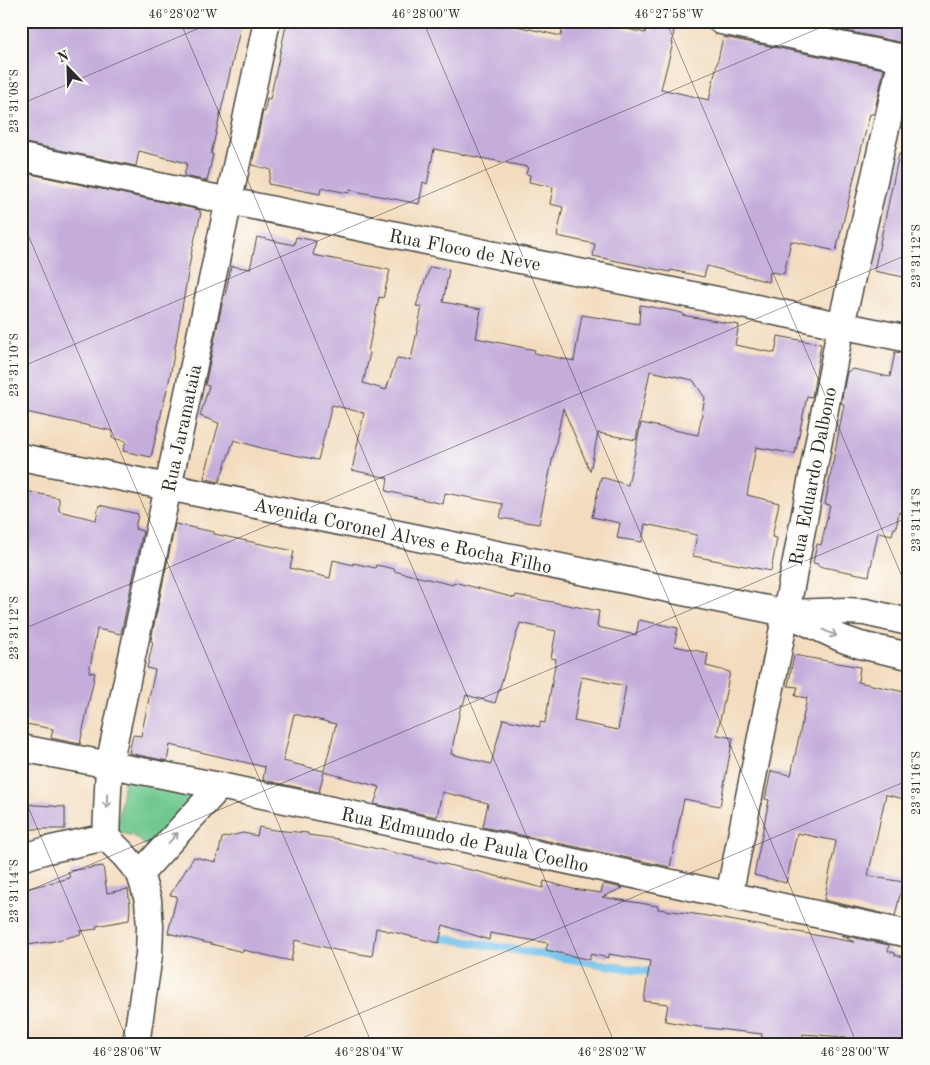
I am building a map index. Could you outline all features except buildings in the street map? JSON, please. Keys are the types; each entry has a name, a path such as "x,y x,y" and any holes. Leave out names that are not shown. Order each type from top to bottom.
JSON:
{"street":[{"name":"Rua Jaramataia","path":"106,837 109,765 266,21"},
{"path":"721,21 905,59"},
{"name":"Rua Eduardo Dalbono","path":"729,896 841,325 905,59"},
{"name":"Rua Floco de Neve","path":"21,157 909,339"},
{"name":"Avenida Coronel Alves e Rocha Filho","path":"21,457 786,613 860,645 909,656"},
{"name":"Avenida Coronel Alves e Rocha Filho","path":"786,613 865,612 909,622"},
{"name":"Rua Edmundo de Paula Coelho","path":"21,748 220,786 909,934"},
{"path":"140,874 220,786"},
{"path":"21,858 47,850 106,837 140,874 148,900 150,926 149,955 136,1044"}],"green space":[{"path":"124,780 196,795 149,848 134,836 117,832"}],"waterway":[{"path":"431,936 656,973"}]}
